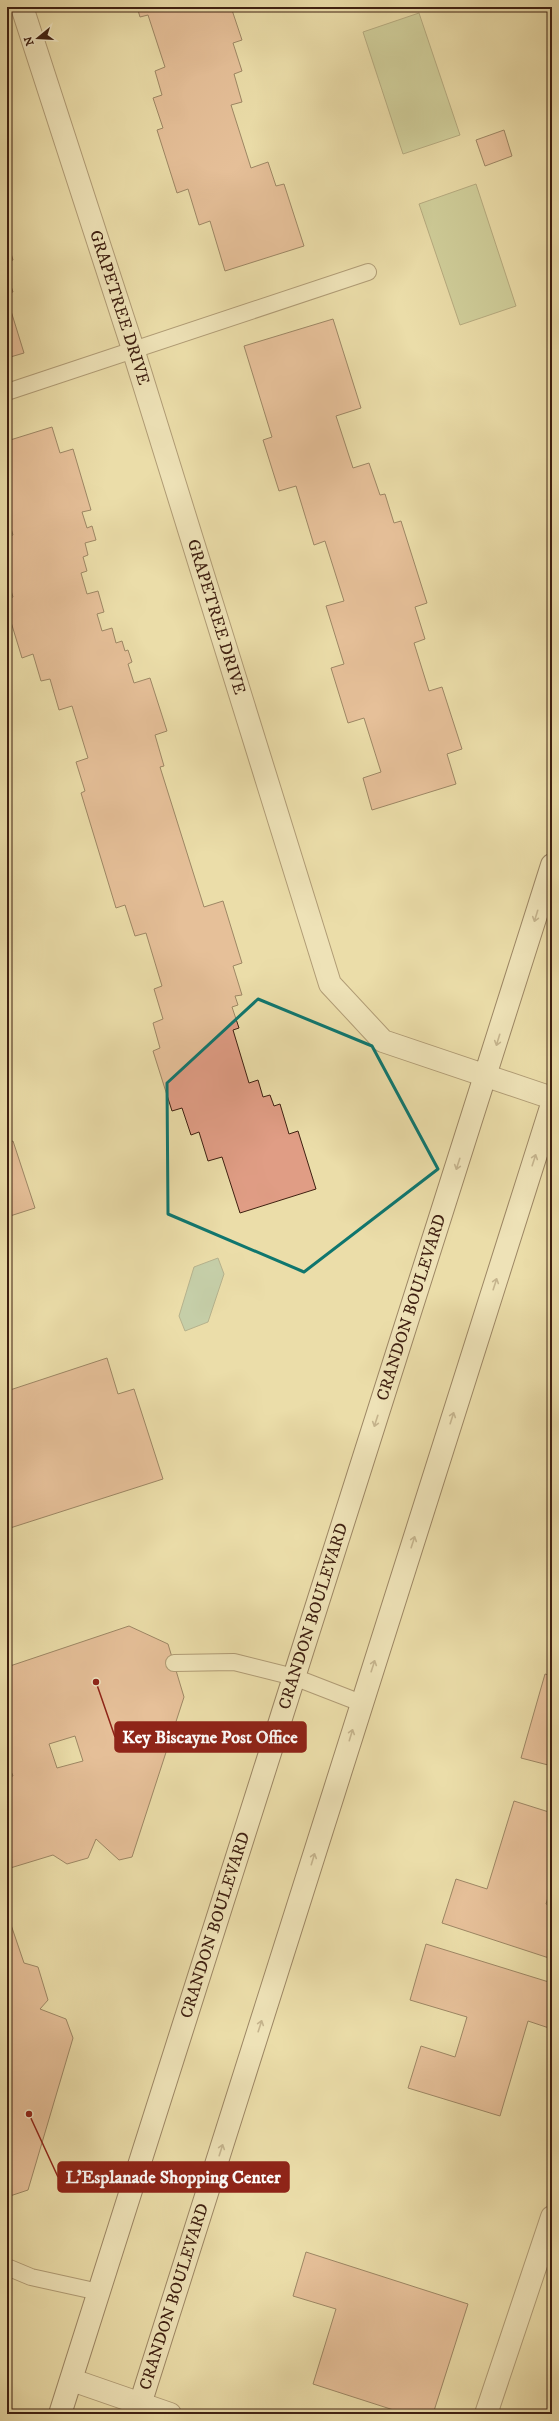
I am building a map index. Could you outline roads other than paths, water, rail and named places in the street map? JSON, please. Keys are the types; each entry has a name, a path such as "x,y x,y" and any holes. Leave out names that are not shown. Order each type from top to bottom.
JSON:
{"main road":[{"name":"GRAPETREE DRIVE","path":"22,7 133,349 330,984 383,1041 552,1098"},
{"name":"CRANDON BOULEVARD","path":"60,2414 552,865"},
{"name":"CRANDON BOULEVARD","path":"139,2409 361,1703 552,1104"},
{"path":"486,2414 552,2216"},
{"path":"72,2380 139,2409 170,2414"}],"lane":[{"path":"7,392 368,272"},
{"path":"174,1662 234,1662 294,1677 361,1703"},
{"path":"7,2267 31,2277 100,2292"}],"place":[{"name":"Key Biscayne Post Office","path":"96,1682"},
{"name":"L'Esplanade Shopping Center","path":"29,2114"}]}
